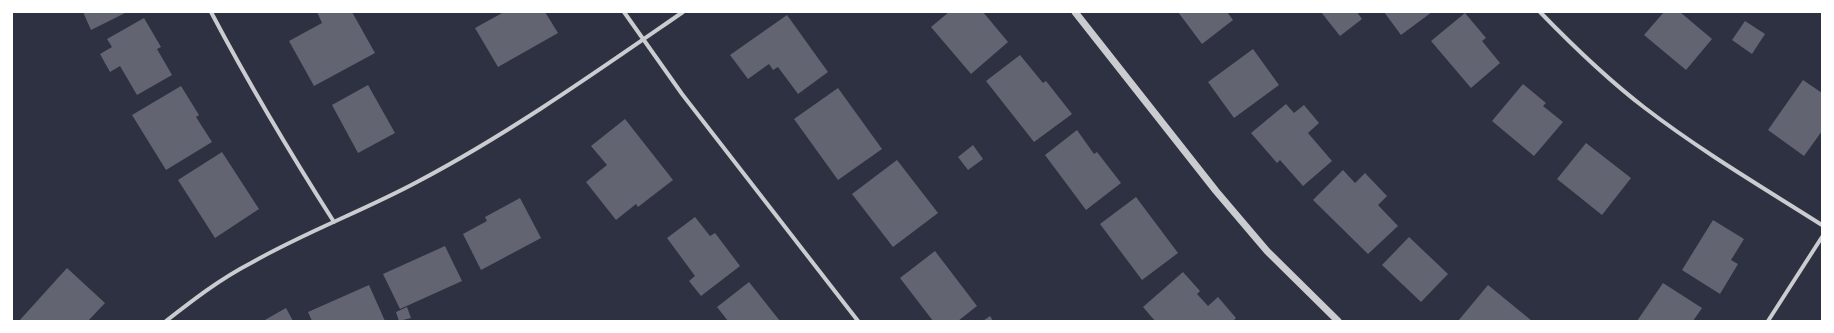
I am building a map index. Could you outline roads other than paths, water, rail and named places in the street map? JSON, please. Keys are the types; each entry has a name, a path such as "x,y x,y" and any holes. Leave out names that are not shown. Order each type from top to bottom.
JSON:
{"street":[{"path":"211,12 266,113 334,222"},
{"path":"624,12 682,94 858,321"},
{"path":"166,321 211,286 251,262 416,183 474,151 565,94 683,12"},
{"path":"1075,12 1211,185 1267,251 1338,321"},
{"path":"1540,12 1581,54 1645,108 1719,160 1822,225"},
{"path":"1768,321 1822,237"}]}
